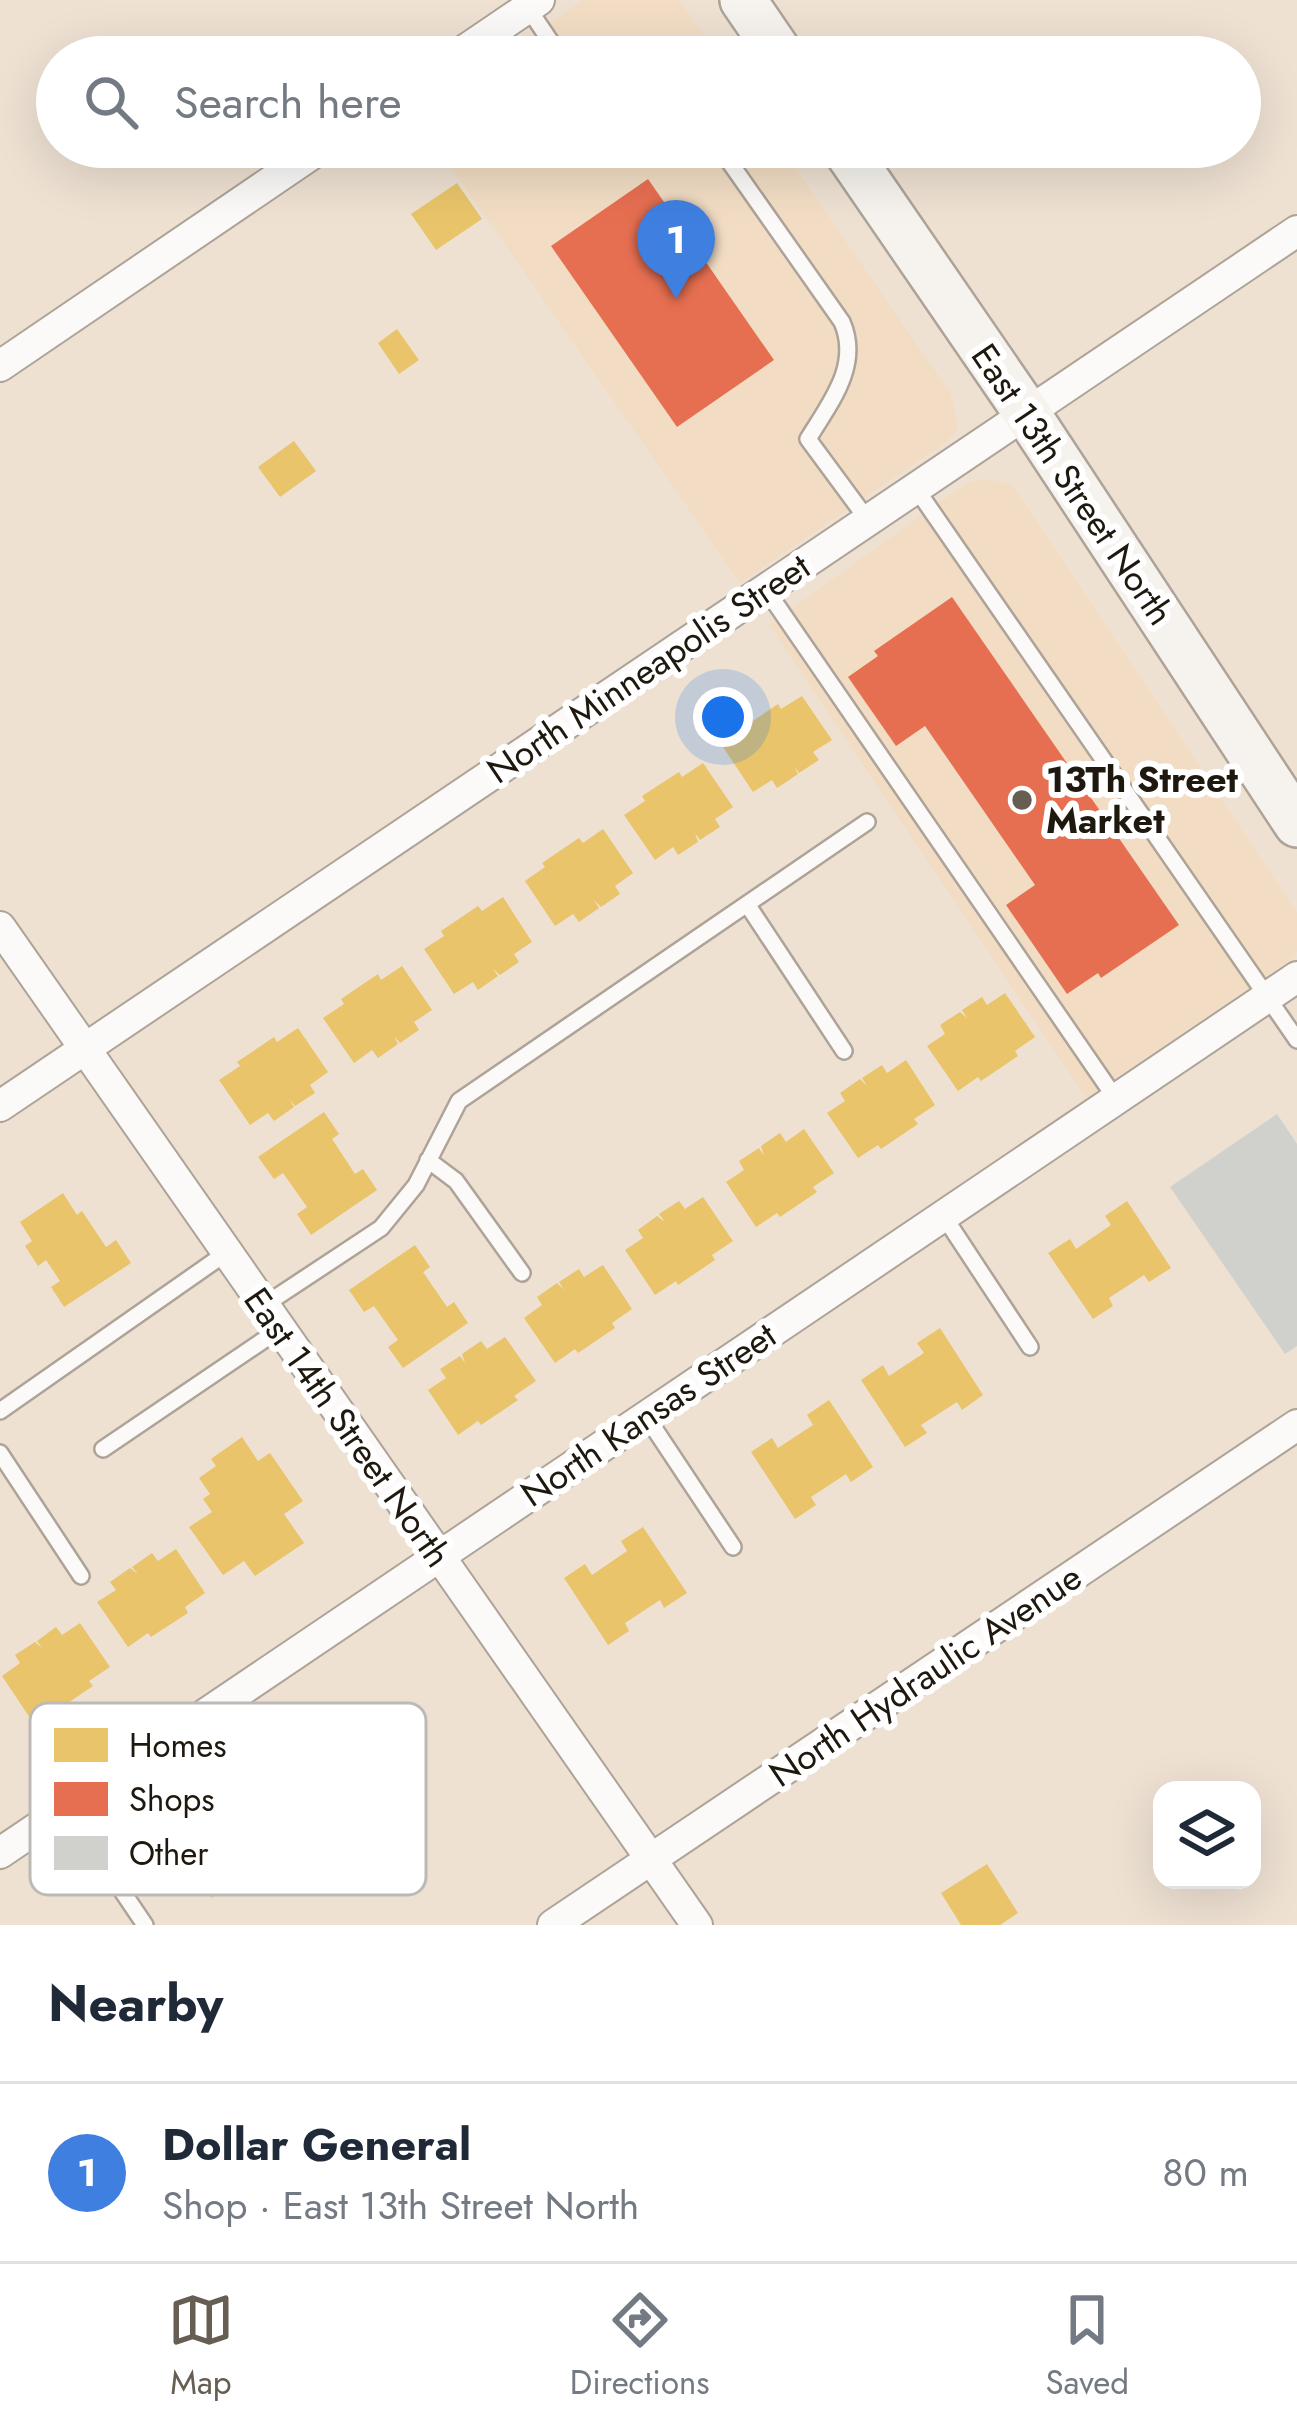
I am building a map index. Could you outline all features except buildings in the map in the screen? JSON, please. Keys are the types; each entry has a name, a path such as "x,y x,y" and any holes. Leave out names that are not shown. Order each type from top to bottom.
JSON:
{"main road":[{"path":"742,0 767,36"},
{"name":"East 13th Street North","path":"858,168 1026,412 1297,824"}],"street":[{"path":"486,36 534,4"},
{"path":"0,366 291,168"},
{"name":"North Minneapolis Street","path":"0,1106 1297,231"},
{"name":"East 14th Street North","path":"0,927 698,1925"},
{"name":"North Kansas Street","path":"221,1703 1297,977"},
{"name":"North Hydraulic Avenue","path":"553,1925 1297,1425"},
{"name":"North Kansas Street","path":"0,1853 30,1833"}],"lane":[{"path":"534,4 551,36"},
{"path":"734,168 842,322 851,342 843,382 808,440 868,519"},
{"path":"915,487 1297,1040"},
{"path":"765,589 1116,1099"},
{"path":"103,1449 381,1228 416,1184 459,1101 867,822"},
{"path":"747,904 844,1051"},
{"path":"428,1160 456,1181 522,1273"},
{"path":"943,1215 1030,1346"},
{"path":"0,1411 226,1253"},
{"path":"646,1416 733,1547"},
{"path":"0,1453 81,1576"},
{"path":"125,1895 145,1925"}],"shaded area":[{"path":"583,0 679,0 704,36 531,36"},
{"path":"452,168 795,168 951,394 958,428 948,441 740,583"},
{"path":"991,479 1013,486 1297,913 1297,951 1290,960 1086,1098 769,625 948,496 970,482"}],"place":[{"name":"Dollar General","path":"676,299"},
{"name":"13Th Street Market","path":"1022,800"}]}
